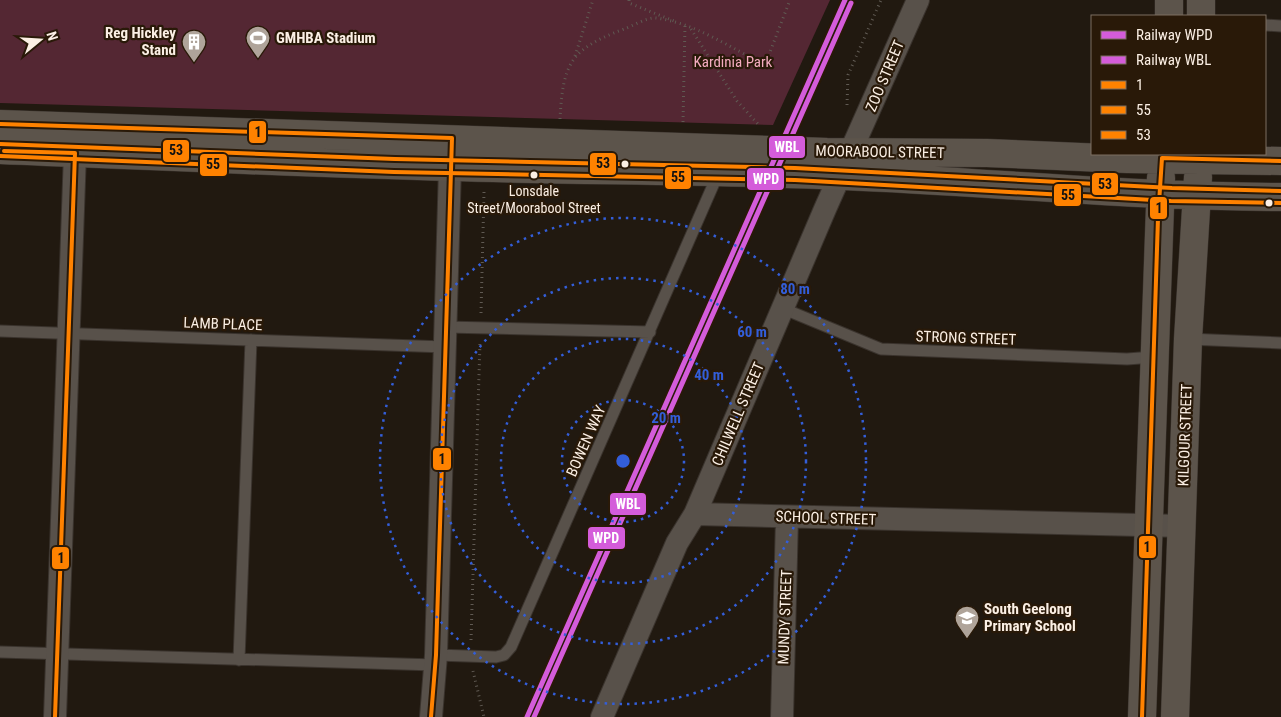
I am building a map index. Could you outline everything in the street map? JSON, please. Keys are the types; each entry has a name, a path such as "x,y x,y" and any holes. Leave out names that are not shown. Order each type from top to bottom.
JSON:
{"street":[{"name":"ZOO STREET","path":"845,164 918,0"},
{"path":"1168,15 1169,0"},
{"path":"1194,0 1201,0 1200,15"},
{"name":"MOORABOOL STREET","path":"0,124 452,138 845,164 1160,195 1281,197"},
{"path":"55,717 76,126"},
{"path":"431,717 436,660 452,138"},
{"name":"MOORABOOL STREET","path":"0,150 450,167 612,169 718,174 987,153 1091,155"},
{"name":"MOORABOOL STREET","path":"1104,155 1198,156 1281,161"},
{"path":"1142,717 1162,156"},
{"name":"KILGOUR STREET","path":"1175,717 1188,339 1198,196 1198,156"},
{"name":"CHILWELL STREET","path":"695,514 845,164"},
{"path":"602,717 677,542 695,514"},
{"name":"SCHOOL STREET","path":"695,514 1181,526"},
{"name":"MUNDY STREET","path":"782,717 787,517"}],"lane":[{"path":"1266,24 1281,26"},
{"name":"BOWEN WAY","path":"0,652 239,660 436,660 504,655 511,647 718,174"},
{"name":"STRONG STREET","path":"784,309 881,349 1127,359 1154,357"},
{"name":"LAMB PLACE","path":"0,331 251,340 445,337 480,327 650,332"},
{"path":"1188,339 1281,343"},
{"path":"239,660 251,340"}],"path":[{"path":"574,59 594,0"},
{"path":"629,0 629,3 685,25 765,65 790,0"},
{"path":"846,114 848,75 881,0"},
{"path":"560,119 562,89 568,65 582,49 598,39 654,18 685,25 695,32 726,85 758,124"},
{"path":"683,122 685,25"},
{"path":"484,197 470,658 484,717"}],"green space":[{"name":"Kardinia Park","path":"0,0 830,0 773,125 0,103"}],"rail line":[{"name":"WPD","path":"527,717 845,0"},
{"name":"WBL","path":"534,717 851,3"}],"transit line":[{"name":"1","path":"0,124 452,138 436,655 431,717"},
{"name":"53","path":"0,144 395,159 795,168 1172,188 1281,191"},
{"name":"1","path":"4,151 75,153 55,717"},
{"name":"55","path":"0,156 394,172 795,180 1171,201 1281,203"},
{"name":"1","path":"1142,717 1158,218 1162,158 1281,161"}],"place":[{"name":"GMHBA Stadium","path":"258,59"},
{"name":"Reg Hickley Stand","path":"194,63"},
{"name":"Lonsdale Street/Moorabool Street","path":"534,175"},
{"name":"South Geelong Primary School","path":"967,639"}]}
